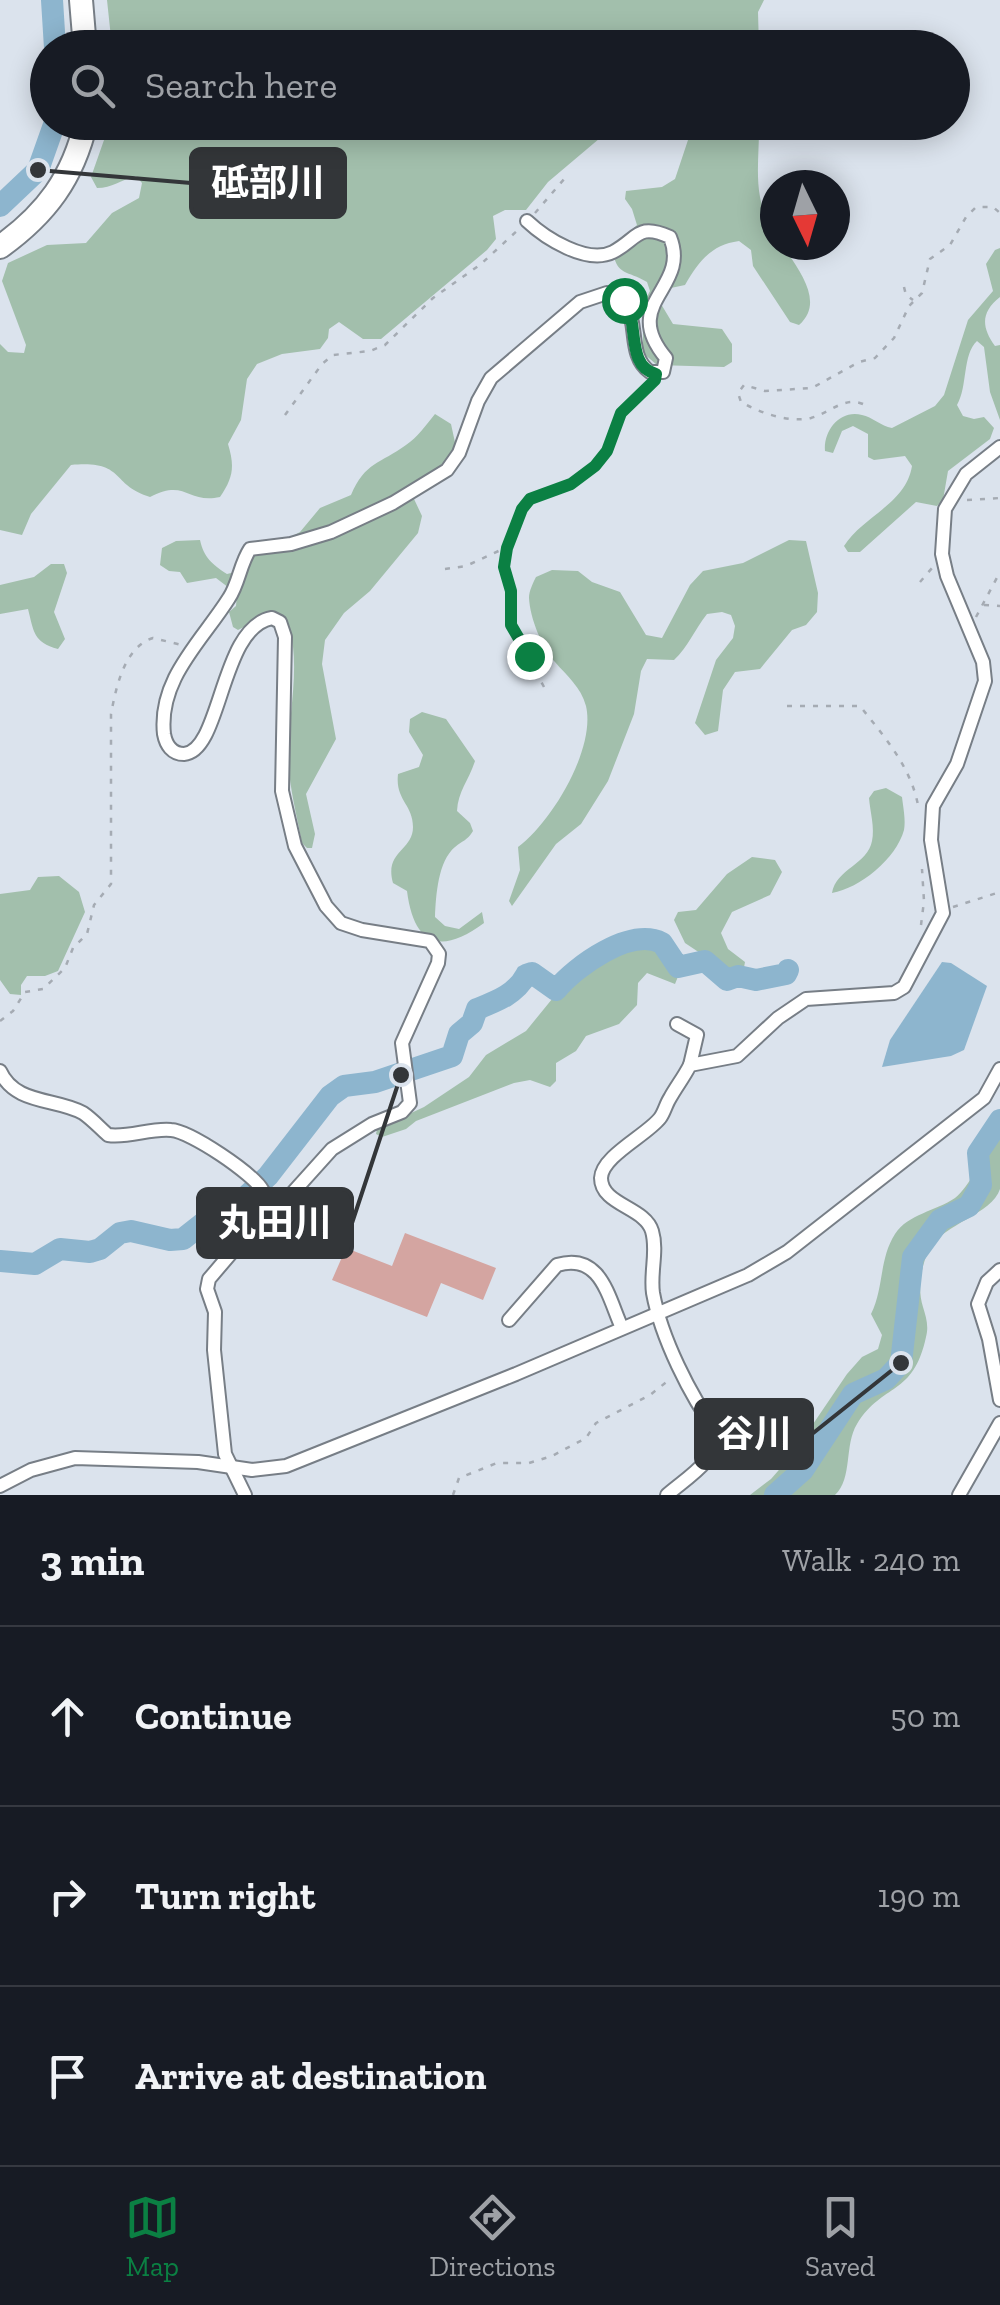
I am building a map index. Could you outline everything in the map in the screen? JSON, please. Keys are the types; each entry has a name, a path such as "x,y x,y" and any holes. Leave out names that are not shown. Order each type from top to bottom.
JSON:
{"highway":[{"path":"81,0 84,30"},
{"path":"0,247 52,201 73,165 81,140"}],"street":[{"path":"245,1495 225,1454 209,1279 332,1149 372,1124 402,1112 410,1103 402,1042 440,954 430,941 362,930 341,922 326,906 300,857 289,828 282,790 284,627 272,618 256,623 227,672 200,744 182,754 172,751 166,744 164,711 174,678 229,598 250,549 292,544 331,532 393,503 447,470 491,378 580,302 607,293 624,300 630,308 638,360 656,374 663,372 666,358 653,341 651,314 652,302 675,268 676,251 670,237 646,230 634,234 612,252 589,254 542,235 526,220"},
{"path":"690,1065 737,1056 806,998 900,991 944,913 931,840 934,806 956,764 966,728 984,691 986,671 947,576 942,554 945,509 966,474 1000,447"},
{"path":"667,1495 706,1460 718,1440 696,1405 658,1312 652,1282 654,1251 650,1226 611,1197 601,1181 602,1172 616,1154 660,1118 690,1065 697,1034 677,1024"},
{"path":"0,1486 31,1470 76,1458 198,1462 252,1470 286,1466 622,1328 748,1275 787,1252 984,1098 1000,1069"},
{"path":"0,1071 4,1080 22,1093 82,1112 108,1135 157,1129 190,1135 254,1180 264,1192 269,1214"},
{"path":"509,1320 557,1266 579,1263 598,1274 622,1328"},
{"path":"1000,1270 986,1282 978,1304 1000,1400"},
{"path":"959,1495 998,1430"}],"path":[{"path":"285,416 322,364 333,355 370,352 386,345 434,298 510,240 565,178"},
{"path":"864,404 848,402 797,420 751,408 741,402 738,393 744,385 765,391 812,388 874,358 894,338 926,286 930,259 954,240 966,217 984,206 1000,213"},
{"path":"904,287 906,295 914,300"},
{"path":"544,687 511,625 511,591 504,567 507,548 530,499 571,484 595,466 607,451 621,413 655,380 656,374"},
{"path":"952,494 961,500 1000,498"},
{"path":"445,568 466,566 507,548"},
{"path":"1000,572 983,605 1000,606"},
{"path":"0,1021 13,1011 24,992 42,989 65,968 73,948 87,934 94,905 110,884 111,714 117,687 131,656 138,646 153,638 181,645 197,644"},
{"path":"787,706 860,706 904,762 920,811"},
{"path":"917,961 924,900 921,860"},
{"path":"944,913 1000,892"},
{"path":"453,1495 459,1478 486,1467 539,1462 565,1450 586,1438 596,1424 650,1395 683,1371"}],"green space":[{"path":"107,0 764,0 758,12 758,30 110,30"},
{"path":"104,140 598,140 548,182 526,210 505,210 493,216 496,239 487,250 381,339 363,339 339,322 329,329 320,349 282,354 257,364 247,379 241,420 228,444 232,472 220,497 171,490 150,497 101,466 71,465 31,514 22,535 0,530 0,344 8,352 24,353 26,345 2,281 8,263 47,245 86,243 112,213 139,198 142,183 136,176 97,188 91,177"},
{"path":"688,140 759,140 760,260 792,260 801,275 810,306 799,325 790,322 753,266 751,250 739,241 721,246 707,256 685,285 666,289 661,304 673,324 722,329 732,344 732,362 724,367 657,365 643,353 643,304 650,291 647,282 619,268 612,248 637,225 625,199 626,191 662,187 675,179"},
{"path":"1000,248 1000,297 989,308 985,326 995,346 1000,345 1000,420 990,392 984,347 977,341 969,354 957,405 963,416 984,417 994,428 990,439 948,471 943,500 937,506 916,502 860,552 848,552 844,546 902,490 912,466 905,456 874,460 868,457 868,434 853,426 842,431 833,453 825,451 830,429 840,418 854,414 892,428 935,406 944,395 968,320 993,291 986,264"},
{"path":"435,414 451,424 456,447 414,499 422,516 418,533 370,591 344,613 325,640 322,664 336,739 306,794 315,834 312,848 307,848 302,843 289,769 294,675 289,626 270,615 238,630 233,627 229,612 236,606 237,594 216,578 187,583 180,572 160,565 162,548 176,541 200,540 206,556 217,567 227,574 239,571 250,558 300,532 320,508 351,495 368,470 410,442"},
{"path":"789,540 806,541 818,593 817,612 806,625 792,630 760,669 735,672 723,690 718,731 705,735 695,723 716,660 733,638 735,626 731,615 707,614 674,660 647,659 641,671 634,714 608,781 581,824 556,844 512,906 509,901 520,870 518,847 544,821 568,784 578,763 587,723 581,693 550,656 534,623 529,598 536,577 552,570 578,571 592,582 620,592 646,635 662,638 690,585 703,571 743,563"},
{"path":"51,564 64,564 67,573 54,612 65,639 58,649 39,639 28,609 0,614 0,585 34,577"},
{"path":"422,712 446,719 475,761 457,811 473,831 445,861 435,917 445,926 459,929 482,912 484,923 469,933 443,941 423,934 416,924 407,891 393,883 391,872 395,858 412,835 412,819 399,790 398,774 419,767 423,755 409,732 410,719"},
{"path":"886,788 902,797 905,826 900,841 876,870 854,885 832,893 839,878 869,849 873,831 869,798 874,791"},
{"path":"752,857 775,860 782,872 770,895 732,912 721,933 728,949 745,962 743,973 727,971 685,943 674,920 678,912 696,910 727,874"},
{"path":"59,876 79,892 85,912 58,971 27,976 21,985 21,995 10,994 0,980 0,894 30,890 38,877"},
{"path":"649,943 663,951 673,964 679,974 675,984 647,973 638,983 637,1005 619,1024 586,1036 576,1051 556,1063 556,1081 550,1087 530,1080 514,1083 416,1121 406,1129 382,1137 376,1134 377,1129 424,1107 469,1077 486,1055 526,1031 570,977 621,944"},
{"path":"1000,1135 1000,1189 988,1205 946,1232 930,1248 921,1277 927,1329 920,1356 905,1380 877,1401 857,1424 841,1488 835,1495 750,1495 792,1455 847,1374 862,1357 878,1349 882,1335 871,1314 886,1253 895,1234 907,1222 955,1198"}],"water":[{"path":"942,962 951,963 987,986 964,1050 951,1056 882,1067 890,1040"}],"building":[{"path":"405,1233 496,1268 483,1300 441,1283 427,1317 332,1280 346,1248 392,1266"}],"waterway":[{"path":"52,0 54,30"},
{"path":"0,206 38,170 49,140"},
{"path":"0,1261 35,1264 60,1249 90,1252 120,1233 131,1231 183,1239 211,1217 240,1202 268,1176 330,1096 344,1086 375,1082 452,1056 459,1034 472,1023 477,1009 511,992 526,975 532,973 556,990 604,951 649,939 662,943 678,967 705,961 727,980 738,976 756,980 786,974 788,970"},
{"path":"775,1495 803,1470 853,1394 886,1379 901,1363 913,1257 940,1220 969,1206 981,1185 978,1153 1000,1120"}],"place":[{"name":"砥部川","path":"38,170"},
{"name":"丸田川","path":"401,1075"},
{"name":"谷川","path":"901,1363"}],"route":[{"path":"529,656 511,625 511,591 504,567 522,509 530,499 571,484 595,466 607,451 621,413 655,380 656,374 638,360 630,308 624,300"}]}
